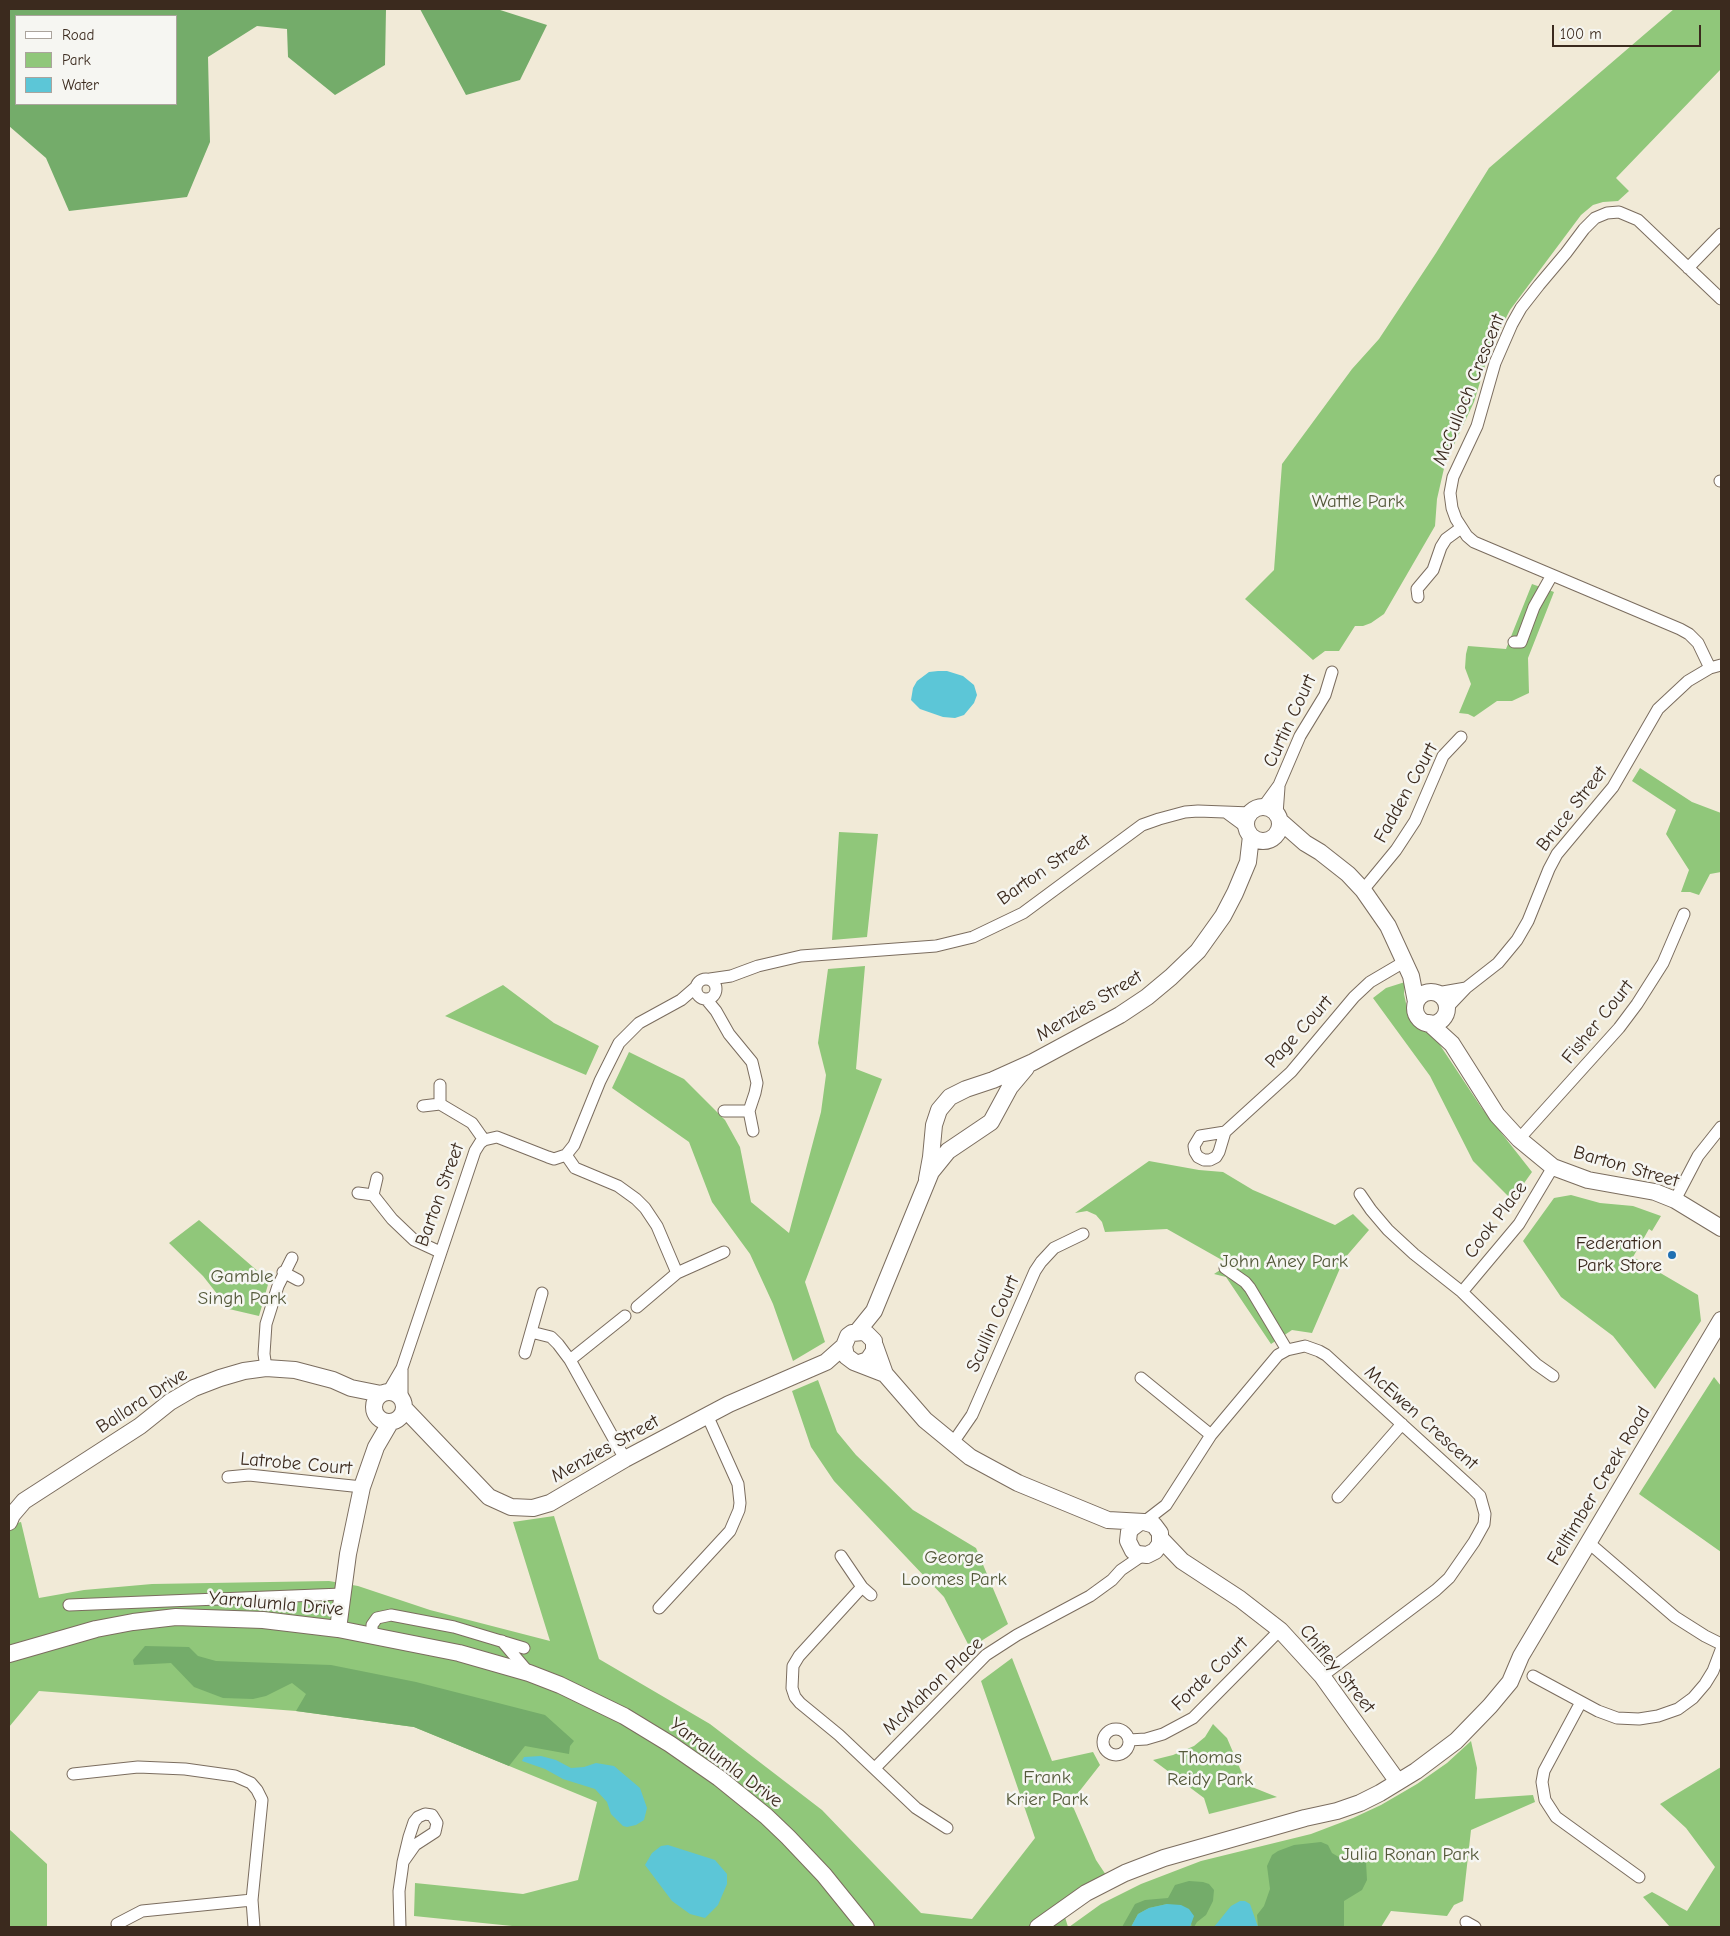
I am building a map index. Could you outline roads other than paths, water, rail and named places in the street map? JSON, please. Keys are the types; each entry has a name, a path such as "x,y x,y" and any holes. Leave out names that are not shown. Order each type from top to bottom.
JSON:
{"street":[{"name":"McCulloch Crescent","path":"1716,666 1689,634 1474,542 1461,528 1452,508 1450,493 1452,477 1477,426 1492,373 1503,343 1521,308 1584,229 1595,218 1607,213 1629,214 1638,220 1721,299"},
{"path":"1688,268 1721,234"},
{"path":"1418,597 1417,589 1433,570 1441,547 1446,539 1461,528"},
{"path":"1514,642 1521,642 1534,607 1552,575"},
{"name":"Bruce Street","path":"1446,1011 1466,988 1498,964 1517,940 1528,921 1557,854 1613,787 1658,709 1688,681 1716,666"},
{"name":"Curtin Court","path":"1263,825 1300,736 1325,695 1332,672"},
{"name":"Fadden Court","path":"1363,890 1396,850 1414,821 1444,756 1461,737"},
{"name":"Barton Street","path":"710,979 731,976 758,966 801,956 936,946 973,937 1023,913 1142,825 1159,818 1198,811 1227,813 1263,825"},
{"path":"1263,825 1305,843 1336,864 1363,890 1388,926 1408,969 1418,1016 1424,1022 1429,1023 1441,1020 1446,1011 1444,998 1408,969"},
{"name":"Menzies Street","path":"858,1332 874,1311 927,1179 934,1125 939,1110 948,1099 966,1089 993,1080 1033,1062 1120,1015 1147,997 1171,977 1198,951 1223,916 1263,825"},
{"name":"Fisher Court","path":"1519,1139 1619,1028 1637,1004 1663,963 1684,914"},
{"name":"Page Court","path":"1225,1132 1291,1072 1354,997 1370,982 1408,969"},
{"name":"Barton Street","path":"338,1628 342,1594 362,1487 475,1150 484,1140 497,1137 554,1159 566,1155 574,1145 600,1081 619,1043 639,1023 681,1000 707,994 731,976"},
{"path":"707,994 716,984 710,979 701,980 707,994 725,1028 747,1054 756,1073 755,1093 749,1111 753,1131"},
{"name":"Bruce Street","path":"1435,992 1466,988"},
{"path":"1416,1002 1423,994 1435,992"},
{"name":"Barton Street","path":"1446,1011 1452,1044"},
{"name":"Barton Street","path":"1429,1023 1452,1044 1497,1114 1519,1139 1553,1167 1588,1180 1642,1189 1675,1200 1721,1228"},
{"name":"Menzies Street","path":"927,1179 944,1155 990,1122 1020,1073 1033,1062"},
{"path":"440,1085 440,1104"},
{"path":"423,1106 440,1104 472,1124 484,1140"},
{"path":"724,1112 749,1111"},
{"path":"1675,1200 1698,1156 1721,1127"},
{"path":"566,1155 575,1168 618,1186 645,1208 657,1226 677,1273"},
{"name":"Cook Place","path":"1462,1292 1519,1224 1553,1167"},
{"path":"373,1195 377,1178"},
{"path":"358,1193 373,1195 414,1240 440,1252"},
{"path":"1360,1194 1388,1230 1414,1254 1462,1292 1536,1364 1553,1376"},
{"name":"Scullin Court","path":"952,1444 972,1415 1035,1271 1054,1248 1083,1234"},
{"path":"637,1307 677,1273 724,1252"},
{"path":"266,1368 264,1354 266,1324 283,1272 292,1258"},
{"path":"1138,1549 1129,1532 1166,1505 1211,1435 1278,1355 1287,1350 1250,1288 1245,1282 1225,1268"},
{"path":"283,1272 298,1280"},
{"path":"525,1352 542,1293"},
{"name":"Menzies Street","path":"874,1311 874,1344"},
{"path":"570,1360 625,1316"},
{"name":"Felltimber Creek Road","path":"1038,1927 1086,1893 1125,1873 1164,1858 1360,1803 1396,1778 1439,1754 1469,1728 1510,1682 1521,1656 1718,1327"},
{"path":"531,1332 551,1337 570,1360 625,1459"},
{"path":"851,1356 848,1336 858,1332 867,1334 874,1344 885,1374 925,1420 952,1444 990,1469 1018,1483 1108,1520 1142,1522 1154,1525 1161,1536"},
{"path":"851,1356 868,1360 874,1352 874,1344"},
{"name":"McEwen Crescent","path":"1287,1350 1305,1346 1319,1351 1480,1496 1486,1514 1480,1533 1460,1563 1436,1590 1322,1676"},
{"path":"851,1356 885,1374"},
{"name":"Menzies Street","path":"389,1408 423,1427 490,1497 511,1506 533,1508 550,1503 625,1459 708,1415 826,1362 851,1356"},
{"name":"Ballara Drive","path":"12,1510 140,1426 170,1402 194,1388 244,1371 266,1368 295,1370 316,1375 352,1388 389,1408"},
{"path":"1141,1378 1211,1435"},
{"path":"659,1608 730,1531 739,1510 738,1484 708,1415"},
{"path":"1338,1497 1402,1424"},
{"name":"Latrobe Court","path":"228,1477 249,1475 362,1487"},
{"path":"1108,1520 1138,1549 1158,1548 1166,1505"},
{"name":"Chifley Street","path":"1161,1536 1182,1560 1248,1604 1280,1630 1322,1676 1396,1778"},
{"path":"1589,1543 1675,1616 1721,1644"},
{"name":"Chifley Street","path":"1138,1549 1182,1560"},
{"name":"McMahon Place","path":"875,1768 986,1655 1017,1635 1083,1601 1101,1589 1121,1570 1138,1549"},
{"path":"841,1556 862,1587 872,1594"},
{"path":"862,1587 798,1656 793,1666 792,1688 795,1697 839,1734 916,1808 948,1828"},
{"name":"Yarralumla Drive","path":"69,1605 342,1594"},
{"name":"Yarralumla Drive","path":"176,1617 185,1600"},
{"path":"372,1635 372,1625 376,1618 391,1615 454,1628 524,1648"},
{"name":"Yarralumla Drive","path":"9,1654 96,1629 133,1622 176,1617 263,1620 338,1628 459,1653 529,1674 567,1688 624,1716 670,1744 743,1796 788,1837 830,1881 866,1927"},
{"name":"Forde Court","path":"1129,1740 1146,1739 1163,1734 1193,1718 1280,1630"},
{"path":"502,1641 529,1674"},
{"path":"1533,1676 1598,1711 1617,1718 1639,1719 1658,1716 1678,1709 1693,1698 1705,1684 1721,1650"},
{"path":"1581,1702 1544,1771 1542,1782 1546,1800 1556,1817 1638,1877"},
{"path":"73,1774 138,1767 185,1769 235,1776 251,1783 262,1800 252,1900 254,1927"},
{"path":"400,1927 399,1890 404,1862"},
{"path":"117,1924 142,1911 252,1900"}],"water":[{"path":"947,671 963,676 974,685 977,695 974,703 964,715 955,718 943,717 920,709 911,700 913,688 917,681 929,672"},
{"path":"541,1756 556,1760 571,1768 584,1767 596,1763 614,1766 640,1788 647,1808 644,1820 636,1825 623,1826 611,1814 607,1802 595,1789 563,1779 545,1769 522,1761 524,1757"},
{"path":"668,1845 715,1860 727,1874 727,1884 718,1905 705,1918 690,1914 672,1901 645,1865 652,1853 661,1846"},
{"path":"1240,1901 1250,1904 1258,1927 1214,1927 1231,1906"},
{"path":"1167,1904 1181,1905 1189,1909 1194,1916 1190,1927 1131,1927 1138,1914 1149,1908"}],"place":[{"name":"Federation Park Store","path":"1672,1255"}],"park label":[{"name":"Wattle Park","path":"1358,502"},
{"name":"John Aney Park","path":"1284,1262"},
{"name":"Gamble Singh Park","path":"242,1288"},
{"name":"George Loomes Park","path":"954,1569"},
{"name":"Thomas Reidy Park","path":"1210,1769"},
{"name":"Frank Krier Park","path":"1047,1789"},
{"name":"Julia Ronan Park","path":"1410,1855"}]}
